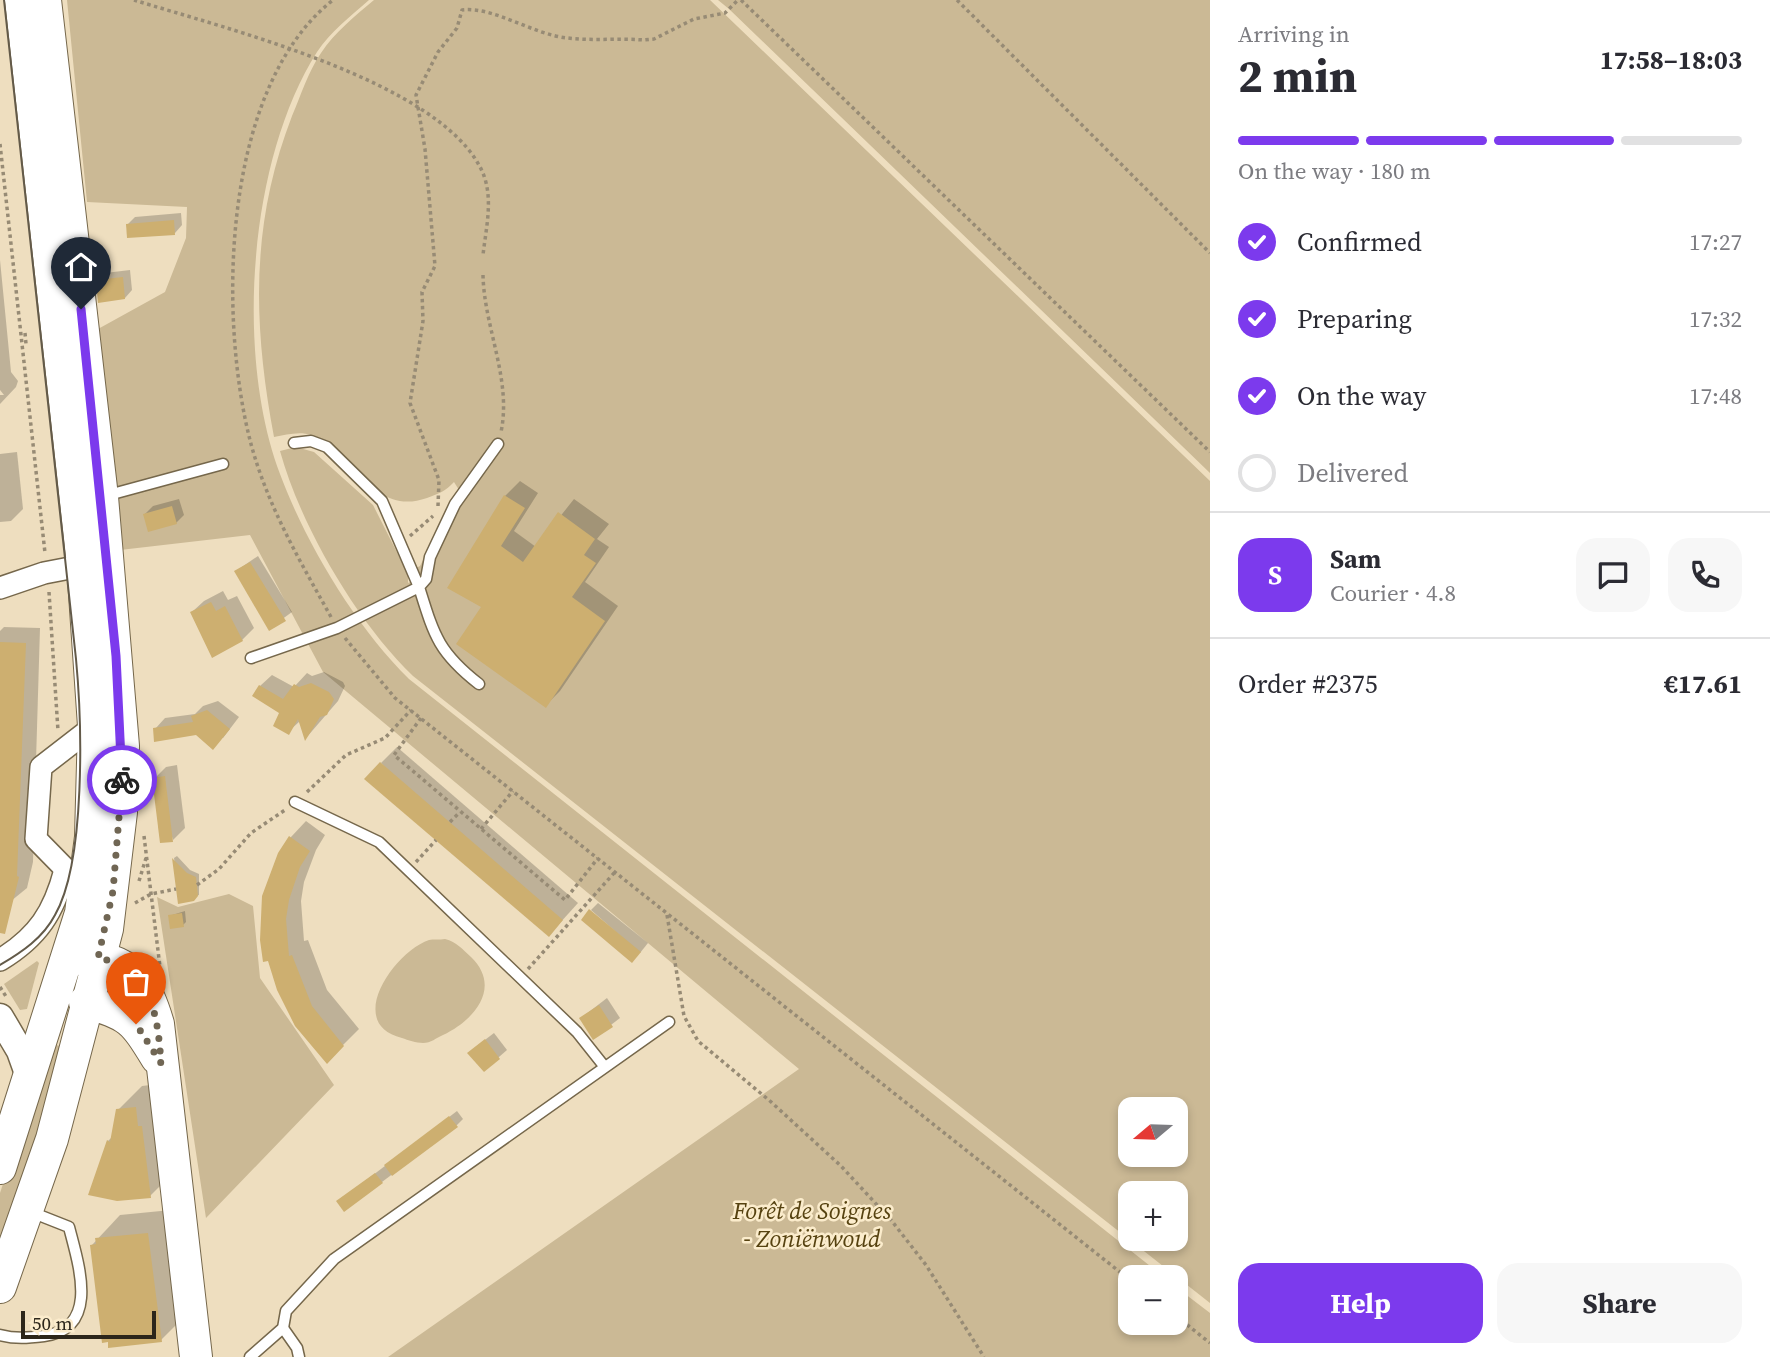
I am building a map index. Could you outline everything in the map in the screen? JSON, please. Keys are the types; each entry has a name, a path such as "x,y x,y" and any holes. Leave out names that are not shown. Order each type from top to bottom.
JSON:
{"main road":[{"path":"0,1287 52,1139 98,958 113,891 121,813 123,746 95,564 21,0"},
{"path":"0,1168 81,913 75,879 91,837 95,564 102,497 45,0"},
{"path":"63,965 85,956 126,967 150,997 158,1024 196,1357"},
{"path":"63,965 85,1002 119,1012 136,1024 161,1063"}],"street":[{"path":"0,587 47,573 95,564"},
{"path":"0,960 31,939 43,925 57,899 75,879 36,839 41,767 94,726"},
{"path":"0,1017 20,1051 29,1076"}],"lane":[{"path":"294,443 311,441 327,447 382,501 419,587 441,648 452,663 479,684"},
{"path":"251,658 337,628 419,587 426,579 430,557 455,504 498,444"},
{"path":"102,497 223,464"},
{"path":"296,802 379,842 576,1032 604,1066"},
{"path":"250,1357 283,1328 286,1311 334,1259 669,1022"},
{"path":"0,1335 17,1339 47,1336 67,1329 79,1315 81,1292 69,1227 27,1211"},
{"path":"283,1328 297,1348 299,1357"}],"path":[{"path":"134,0 331,64 417,107 453,133 478,162 484,174 489,203 484,255"},
{"path":"333,0 321,9 289,50 266,98 241,181 232,244 240,396 263,482 284,534 337,628 388,690 421,718 1118,1270"},
{"path":"401,544 437,512 439,480 410,403 422,321 422,292 435,266 425,149 417,107 418,88 443,45 457,28 461,10 494,15 539,33 568,38 645,40 654,39 694,19 725,13 739,0 1210,452"},
{"path":"957,0 1210,253"},
{"path":"0,144 56,664 59,753"},
{"path":"483,275 486,317 501,383 503,423 498,444"},
{"path":"25,333 26,344"},
{"path":"421,718 394,755 565,900 598,858"},
{"path":"481,830 513,791"},
{"path":"450,822 460,812"},
{"path":"144,831 160,968"},
{"path":"409,870 436,840"},
{"path":"520,978 554,944 615,872"},
{"path":"129,910 137,900 176,890"},
{"path":"666,912 684,1016 689,1027 704,1047 770,1101 841,1166 891,1220 926,1265 984,1357"},
{"path":"1188,1326 1210,1343"}],"green space":[{"name":"Forêt de Soignes - Zoniënwoud","path":"67,0 369,0 322,45 294,97 276,147 263,202 256,259 254,317 257,373 266,426 291,501 334,583 370,635 409,679 1118,1241 1118,1251 1131,1251 1149,1265 1118,1265 1118,1335 1188,1335 1188,1296 1210,1313 1210,1357 388,1357 799,1069 323,672 250,535 120,550 98,329 165,292 186,238 187,207 87,202"},
{"path":"374,0 710,0 1210,481 1210,1303 1188,1286 1188,1265 1162,1265 1144,1251 1188,1251 1188,1181 1118,1181 1118,1231 413,676 392,654 352,601 333,572 302,511 280,451 296,447 314,452 373,505 408,574 408,583 416,579 416,568 420,566 459,490 454,482 442,492 427,498 408,502 391,499 377,491 327,443 302,433 274,437 259,315 262,236 278,156 292,116 312,68 321,53 346,25"},
{"path":"718,0 1210,0 1210,473 729,9"},
{"path":"229,894 253,906 260,978 334,1085 206,1218 157,897 178,907"},
{"path":"445,939 459,946 480,968 484,980 481,1002 455,1029 426,1043 402,1038 385,1030 377,1018 376,1004 390,973 415,947 429,940"},
{"path":"37,961 39,963 27,1009 20,1010 4,984"},
{"path":"49,1043 67,1048 0,1266 0,1193"}],"building":[{"path":"174,220 175,235 127,238 126,224"},
{"path":"123,277 125,299 98,303 96,280"},
{"path":"504,495 525,508 501,546 523,562 558,512 595,539 584,555 596,563 572,597 605,621 546,708 456,644 481,607 447,588"},
{"path":"172,506 177,524 148,532 143,514"},
{"path":"250,562 286,621 269,631 234,571"},
{"path":"211,602 216,611 225,606 243,641 212,658 190,612"},
{"path":"0,642 26,643 19,877 5,934 0,933"},
{"path":"311,683 329,692 334,699 327,715 320,717 305,741 298,719 289,735 273,726 279,713 252,696 259,685 283,699 294,684 299,687"},
{"path":"207,710 230,729 213,750 196,735 154,742 153,728 193,722 191,716"},
{"path":"380,762 563,920 549,937 364,779"},
{"path":"165,776 173,842 160,843 152,778"},
{"path":"289,836 310,851 300,867 289,900 286,919 289,956 292,955 312,1006 344,1046 327,1064 295,1026 277,990 268,961 263,962 260,940 262,896 278,853"},
{"path":"172,858 187,873 196,877 198,896 194,901 178,904"},
{"path":"589,909 641,952 632,963 581,920"},
{"path":"182,913 184,927 170,929 168,915"},
{"path":"599,1005 613,1027 593,1040 579,1018"},
{"path":"485,1039 500,1059 484,1072 467,1053"},
{"path":"136,1107 138,1126 142,1126 151,1198 117,1201 88,1195 107,1140 110,1142 116,1109"},
{"path":"449,1116 458,1127 392,1176 384,1165"},
{"path":"375,1173 383,1183 344,1212 336,1201"},
{"path":"148,1233 162,1342 108,1348 108,1342 102,1343 90,1245 96,1244 95,1238"}],"tram line":[{"path":"0,965 24,950 44,931 55,915 65,891 77,827 80,753 76,659 4,0"}],"way so far":[{"path":"122,780 113,891 107,929 98,958 126,967 150,997 158,1024 161,1063 136,1024"}],"route":[{"path":"81,309 116,656 123,746 122,780"}]}
